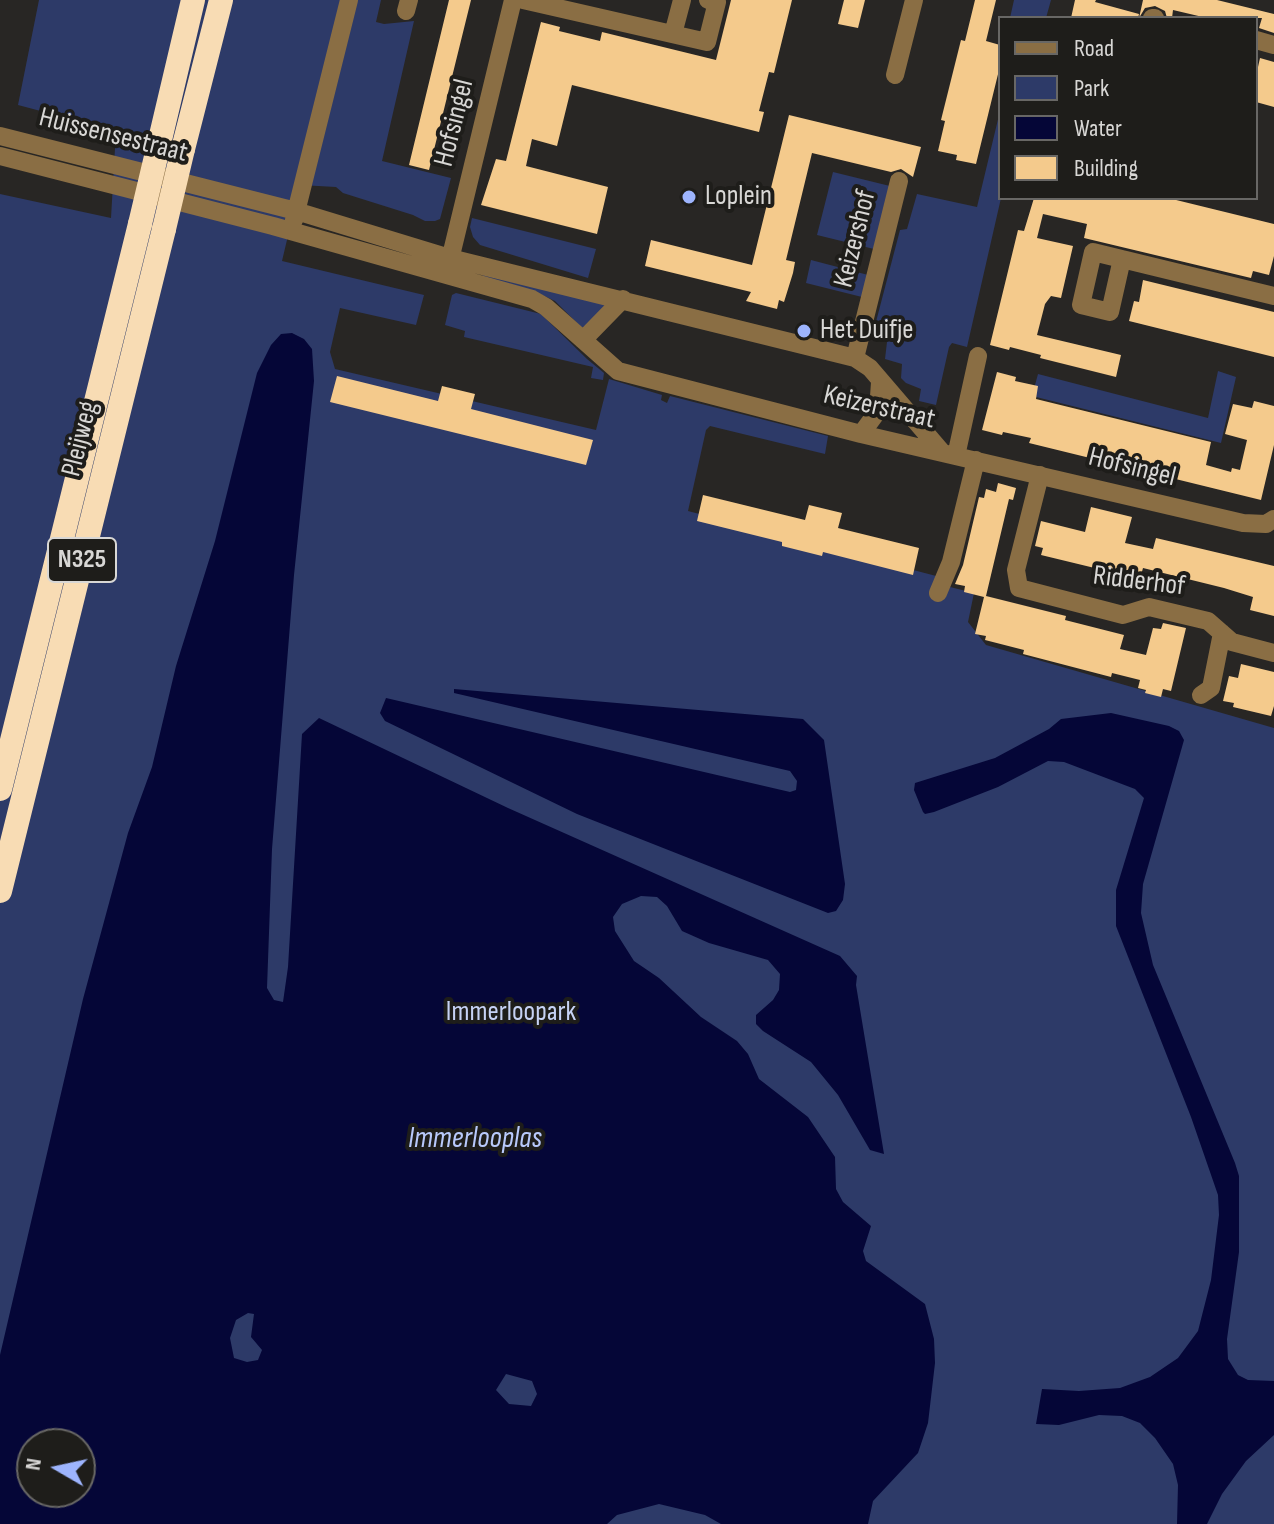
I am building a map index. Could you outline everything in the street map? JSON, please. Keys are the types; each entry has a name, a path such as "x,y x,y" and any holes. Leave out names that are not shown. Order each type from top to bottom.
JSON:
{"highway":[{"name":"Pleijweg","path":"0,789 193,0"},
{"name":"Pleijweg","path":"0,891 220,3"}],"street":[{"path":"291,231 349,0"},
{"name":"Hofsingel","path":"448,266 513,0"},
{"path":"523,0 707,42 717,2 708,0"},
{"path":"673,34 682,0"},
{"path":"895,75 914,0"},
{"name":"Huissensestraat","path":"0,136 132,168 208,199"},
{"name":"Huissensestraat","path":"0,156 208,199"},
{"name":"Keizershof","path":"855,358 899,181"},
{"name":"Keizerstraat","path":"208,199 296,211 532,299 546,307 618,371 949,454"},
{"name":"Keizerstraat","path":"208,199 291,231 448,266 623,299 855,358 870,368 949,454"},
{"path":"1122,259 1274,296"},
{"path":"583,340 623,299"},
{"path":"949,454 978,356"},
{"path":"861,434 878,411 880,382"},
{"name":"Hofsingel","path":"949,454 1243,523 1273,523"},
{"path":"938,593 951,562 976,460"},
{"name":"Ridderhof","path":"1040,475 1016,570 1019,588 1123,615 1149,607 1208,621 1232,642 1274,653"},
{"path":"1201,695 1211,688 1222,633"}],"green space":[{"name":"Immerloopark","path":"39,0 381,0 376,22 414,21 382,161 451,178 440,219 435,221 425,221 343,193 336,187 300,185 282,261 424,295 416,325 340,308 330,352 335,369 596,430 609,379 662,395 661,400 667,403 670,396 828,436 825,454 710,426 706,430 688,511 940,577 946,595 950,587 974,593 968,622 986,645 1274,728 1274,1524 0,1524 0,194 111,218 116,131 18,105"},
{"path":"1014,0 1051,0 1047,16 1010,16"},
{"path":"998,119 998,200 1001,200 967,347 952,343 949,347 936,405 919,401 921,389 901,378 902,364 885,359 887,342 872,337 900,230 907,229 917,194 977,207"},
{"path":"833,172 894,187 878,250 817,235"},
{"path":"472,218 596,249 588,278 480,245 470,227"},
{"path":"811,260 872,276 866,298 806,283"},
{"path":"484,271 605,303 601,314 582,328 555,301 531,290 482,278"},
{"path":"456,293 541,314 604,373 603,380 591,378 593,367 464,337 465,331 445,325 452,295"},
{"path":"1218,371 1236,377 1221,443 1032,396 1038,374 1208,418"}],"water":[{"name":"Immerlooplas","path":"292,333 304,339 312,349 314,381 294,575 272,849 267,988 274,1000 283,1002 288,967 302,734 319,718 508,808 840,956 857,976 884,1154 870,1150 838,1095 811,1062 756,1024 756,1015 779,990 780,974 768,960 709,943 682,931 667,906 657,897 641,896 622,904 613,917 615,931 634,961 659,978 701,1017 737,1041 748,1054 759,1079 808,1117 835,1157 836,1189 843,1202 871,1226 863,1251 866,1261 925,1304 934,1339 935,1363 928,1423 918,1453 873,1501 868,1524 721,1524 705,1515 659,1504 617,1515 607,1524 0,1524 0,1355 83,999 128,833 152,767 176,666 215,541 257,373 271,345 281,334","holes":["248,1313 254,1314 251,1337 262,1350 258,1360 247,1362 234,1358 230,1338 236,1320","506,1374 532,1381 537,1394 531,1406 509,1404 496,1390"]},
{"path":"454,689 803,719 824,740 845,884 843,900 836,911 828,913 577,814 385,721 380,713 386,698 790,792 796,790 797,781 790,771 454,693"},
{"path":"1111,713 1169,726 1179,731 1184,740 1143,884 1141,913 1153,965 1239,1176 1239,1252 1227,1339 1228,1359 1238,1375 1248,1380 1274,1381 1274,1435 1246,1461 1222,1494 1207,1524 1177,1524 1178,1485 1173,1464 1140,1423 1122,1416 1099,1415 1059,1425 1036,1424 1042,1389 1079,1391 1120,1388 1150,1377 1178,1358 1198,1331 1211,1280 1219,1215 1218,1195 1191,1117 1116,926 1116,890 1144,798 1135,789 1064,762 1048,761 998,787 925,814 914,790 915,783 995,758 1049,729 1061,719"}],"building":[{"path":"449,0 471,0 429,170 409,165"},
{"path":"731,0 792,0 774,73 769,72 759,111 764,112 759,132 572,85 557,146 532,139 526,166 608,187 597,234 481,205 496,159 506,161 541,22 560,27 559,31 600,41 602,32 716,60"},
{"path":"844,0 865,0 858,28 838,24"},
{"path":"975,0 996,0 986,41 998,44 998,74 976,164 956,160 957,155 938,151 945,121 941,120 961,40 965,41"},
{"path":"1075,0 1096,0 1139,14 1138,16 1071,16"},
{"path":"1143,0 1217,0 1274,14 1274,33 1259,28 1262,18 1258,16 1198,16 1173,10 1172,16 1166,16 1165,11 1155,6 1145,8 1139,16"},
{"path":"1260,58 1274,62 1274,107 1258,103"},
{"path":"789,115 921,147 913,177 901,169 891,172 812,153 786,260 795,262 793,273 784,302 779,300 777,309 746,301 751,292 645,266 651,240 752,265"},
{"path":"1033,200 1176,200 1274,224 1274,256 1269,275 1253,271 1251,278 1084,238 1087,224 1043,214 1037,238 1073,246 1061,298 1051,296 1045,304 1037,335 1121,355 1116,377 1040,358 1041,355 1010,347 1009,350 990,345 1018,230 1024,231"},
{"path":"1143,280 1274,312 1274,357 1129,321 1134,301 1139,302"},
{"path":"997,372 1016,377 1015,381 1038,386 1036,399 1211,442 1206,465 1231,472 1232,468 1240,470 1247,440 1225,434 1233,404 1252,408 1254,401 1274,406 1274,445 1261,500 1029,443 1031,438 982,430"},
{"path":"337,376 438,401 442,386 475,394 471,409 593,440 586,465 330,402"},
{"path":"998,483 1016,488 1013,500 1009,499 986,596 1066,616 1065,620 1124,635 1120,649 1146,655 1153,628 1161,629 1163,623 1186,628 1171,691 1163,689 1161,697 1145,693 1146,690 1138,688 1140,680 1112,673 1111,677 1023,654 1024,650 985,640 986,636 975,634 984,597 964,592 965,586 955,584 963,565 979,497 984,498 986,489 996,492"},
{"path":"703,495 805,520 809,505 842,513 838,528 919,548 913,575 823,552 822,556 782,546 782,542 697,521"},
{"path":"1091,507 1132,517 1125,543 1153,549 1156,538 1274,566 1274,616 1250,610 1253,597 1224,588 1143,568 1140,579 1041,555 1043,548 1035,546 1041,521 1085,532"},
{"path":"1241,664 1274,672 1271,716 1233,707 1234,703 1223,701 1229,676 1238,678"}],"place":[{"name":"Loplein","path":"689,197"},
{"name":"Het Duifje","path":"804,331"}]}
